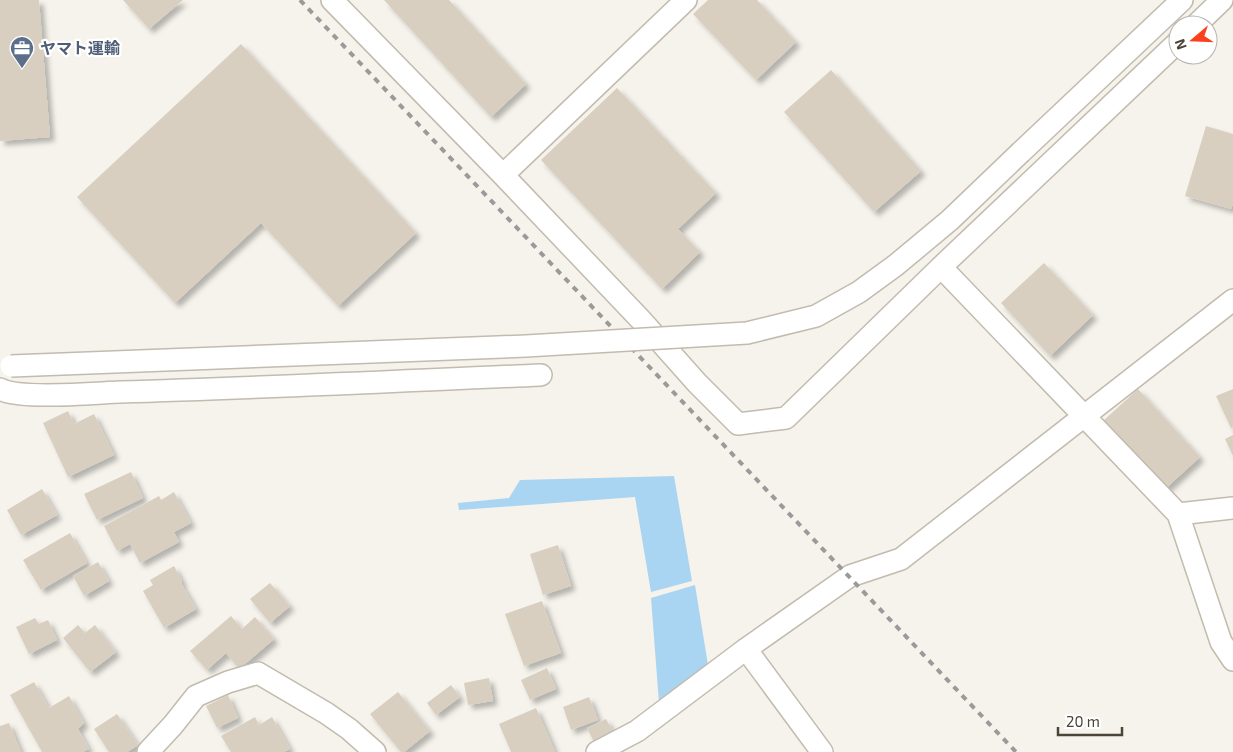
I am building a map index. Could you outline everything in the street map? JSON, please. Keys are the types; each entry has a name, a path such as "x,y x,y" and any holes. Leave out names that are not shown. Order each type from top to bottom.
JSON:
{"street":[{"path":"332,0 503,175 640,320 696,383 738,424 786,418 941,267 1168,51"},
{"path":"503,175 686,0"},
{"path":"6,367 516,347 748,333 816,316 860,292 896,266 950,220 1182,0"},
{"path":"1206,15 1222,0"},
{"path":"941,267 1178,514 1221,642 1233,660"},
{"path":"597,752 636,731 746,649 850,576 901,559 1233,300"},
{"path":"0,389 18,394 64,394 540,375"},
{"path":"1178,514 1233,508"},
{"path":"746,649 822,752"},
{"path":"148,752 196,696 228,682 258,673 326,713 349,729 374,752"}],"water":[{"path":"674,476 692,581 651,592 635,497 459,510 458,503 509,498 520,480"},
{"path":"695,585 708,665 659,703 651,598"}],"building":[{"name":"ヤマト運輸","path":"0,0 39,0 50,137 0,141"},
{"path":"123,0 183,0 149,29"},
{"path":"384,0 449,0 526,84 491,117"},
{"path":"708,0 757,0 796,42 756,80 693,14"},
{"path":"241,44 416,233 338,306 261,223 175,303 77,197"},
{"path":"831,70 921,171 874,212 784,112"},
{"path":"617,88 716,193 678,229 700,252 662,289 541,160"},
{"path":"1206,126 1233,134 1233,204 1231,209 1185,196"},
{"path":"1044,263 1093,315 1050,356 1001,303"},
{"path":"1138,389 1200,457 1165,489 1103,421"},
{"path":"1233,389 1233,427 1231,428 1216,396"},
{"path":"68,411 74,424 94,414 114,455 68,477 43,423"},
{"path":"1233,435 1233,456 1225,439"},
{"path":"131,472 143,498 97,520 84,494"},
{"path":"42,489 57,515 21,535 7,510"},
{"path":"174,492 191,523 174,532 179,542 140,563 130,544 117,551 104,526 159,496 161,500"},
{"path":"70,533 87,563 41,590 23,560"},
{"path":"558,545 571,586 543,595 530,554"},
{"path":"98,562 109,581 84,596 73,576"},
{"path":"174,566 182,581 181,583 196,609 164,628 143,591 153,585 150,580"},
{"path":"270,583 290,606 270,623 250,599"},
{"path":"542,601 561,653 524,666 505,614"},
{"path":"231,616 242,629 255,617 274,639 239,669 226,653 207,670 190,651"},
{"path":"35,618 39,624 48,620 57,640 29,654 16,627"},
{"path":"78,625 85,633 95,625 116,652 90,672 63,638"},
{"path":"547,668 556,689 530,700 521,680"},
{"path":"489,678 493,701 468,705 464,683"},
{"path":"34,682 49,708 69,696 84,723 78,729 89,749 83,752 42,752 10,695"},
{"path":"451,685 460,697 436,715 427,703"},
{"path":"398,692 430,731 404,752 401,752 370,714"},
{"path":"228,695 238,718 217,728 206,706"},
{"path":"589,697 598,720 571,730 563,707"},
{"path":"536,708 555,752 511,752 499,724"},
{"path":"117,714 138,745 127,752 109,752 94,729"},
{"path":"255,717 259,725 272,717 290,749 284,752 231,752 221,736"},
{"path":"606,719 614,734 595,744 587,728"},
{"path":"9,723 21,752 0,752 0,726"}],"railway":[{"path":"300,0 1016,752"}],"place":[{"name":"ヤマト運輸","path":"22,69"}]}
